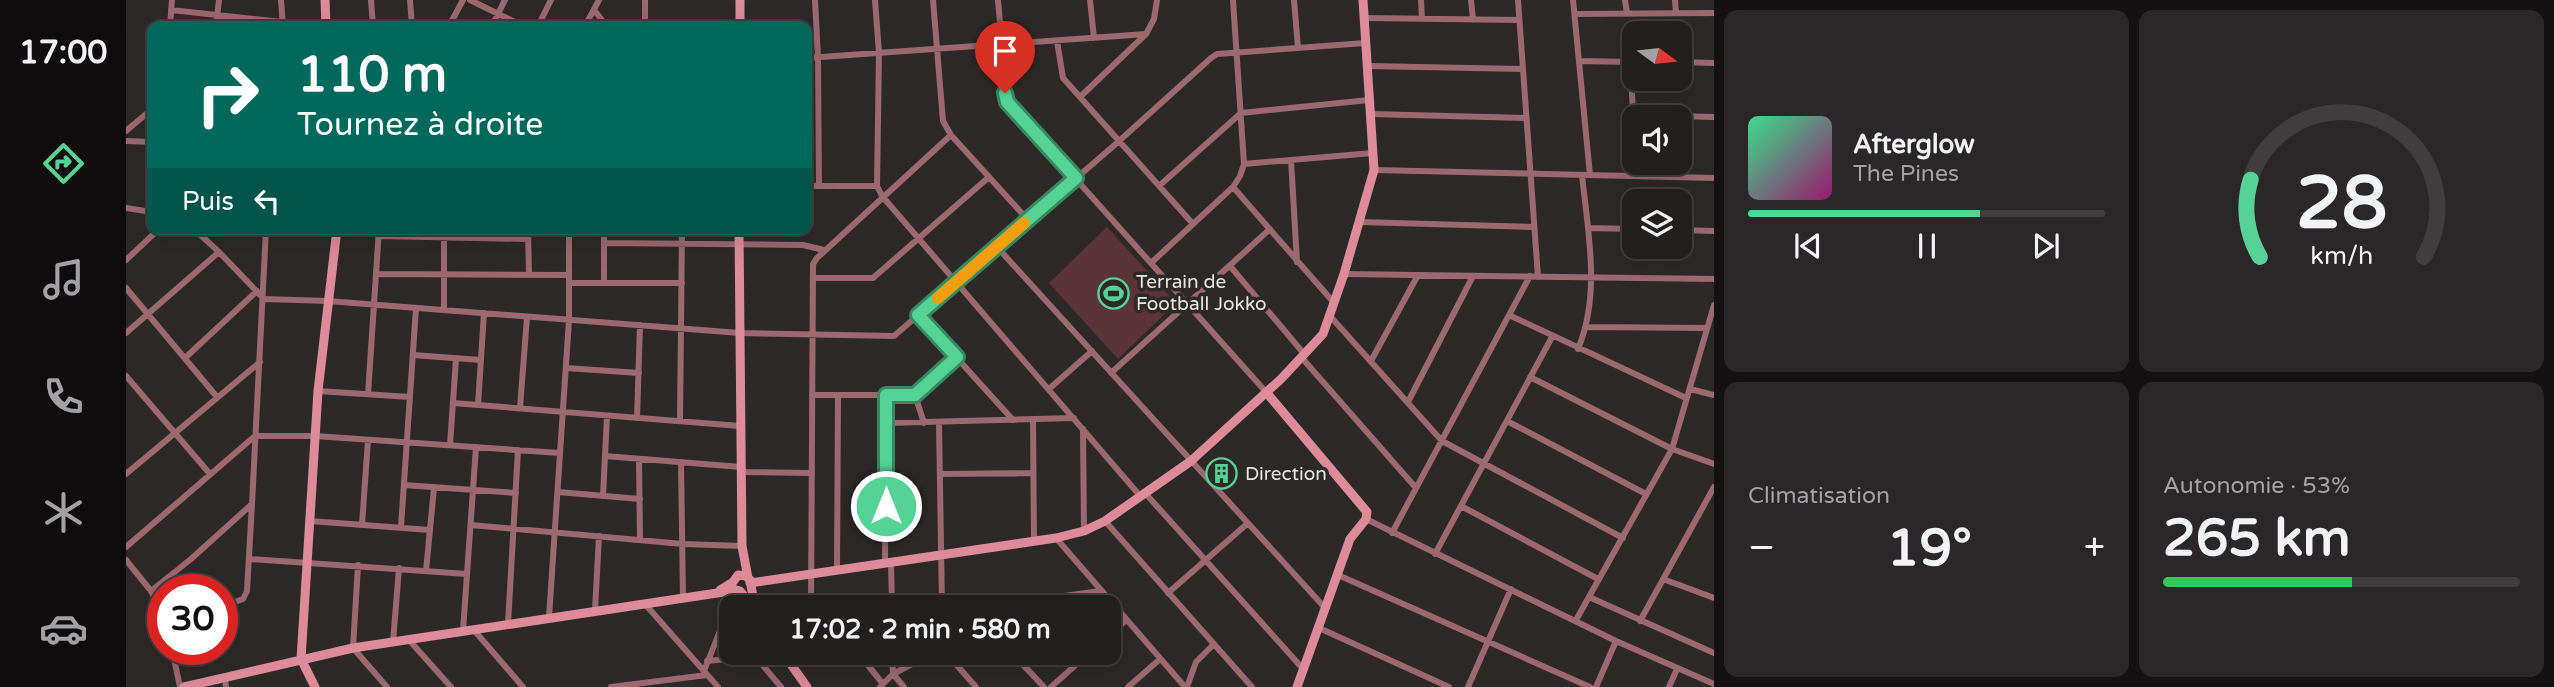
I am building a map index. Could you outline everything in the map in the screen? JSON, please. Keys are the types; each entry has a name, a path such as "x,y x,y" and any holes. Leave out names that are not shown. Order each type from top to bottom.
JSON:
{"main road":[{"path":"325,0 326,21"},
{"path":"740,0 740,21"},
{"path":"749,582 1056,538 1084,531 1105,521 1191,461 1304,356 1323,334 1331,316 1374,170 1363,0"},
{"path":"315,687 301,659 318,390 336,235"},
{"path":"739,235 742,546 752,595"},
{"path":"1266,391 1367,512 1366,519 1350,539 1297,687"},
{"path":"736,586 743,557"},
{"path":"185,687 226,683 301,659 353,648 712,593 736,586 744,575 749,582"},
{"path":"736,586 746,590 749,582"},
{"path":"736,586 744,595"},
{"path":"791,665 807,687"}],"street":[{"path":"171,21 172,0"},
{"path":"216,21 219,0"},
{"path":"281,0 283,21"},
{"path":"371,0 373,21"},
{"path":"410,0 412,21"},
{"path":"452,21 463,0"},
{"path":"470,0 513,21"},
{"path":"494,21 505,0"},
{"path":"540,21 551,0"},
{"path":"588,21 599,0"},
{"path":"645,0 645,21"},
{"path":"814,0 818,57 819,186"},
{"path":"875,0 879,53 877,186 882,196 1083,429 1304,670"},
{"path":"933,0 941,114 951,135 1028,220"},
{"path":"998,0 1007,102 1266,391"},
{"path":"1090,0 1094,38"},
{"path":"1080,97 1146,34 1154,19 1157,0"},
{"path":"1151,263 1233,187 1244,164 1233,0"},
{"path":"1294,0 1298,48"},
{"path":"1421,0 1422,19"},
{"path":"1471,0 1473,20"},
{"path":"1518,0 1538,277"},
{"path":"1573,0 1590,175"},
{"path":"1625,0 1627,13"},
{"path":"1675,0 1676,13"},
{"path":"172,10 261,21"},
{"path":"594,10 602,21"},
{"path":"1575,13 1714,13"},
{"path":"1364,18 1519,20"},
{"path":"812,58 1146,34"},
{"path":"1057,41 1061,73 1118,142 1193,224"},
{"path":"201,235 264,299 374,304 740,333 894,336 1217,54 1365,43"},
{"path":"1579,61 1622,62"},
{"path":"1692,62 1714,63"},
{"path":"1367,66 1523,69"},
{"path":"1158,186 1241,113 1369,100"},
{"path":"126,131 147,113"},
{"path":"1370,114 1527,118"},
{"path":"1692,116 1714,117"},
{"path":"811,595 814,260 951,135"},
{"path":"126,141 147,142"},
{"path":"1244,164 1373,153"},
{"path":"1291,160 1297,262"},
{"path":"1374,170 1714,178"},
{"path":"1578,349 1587,327 1592,277 1582,175"},
{"path":"813,278 873,278 989,177"},
{"path":"812,186 877,186"},
{"path":"1233,187 1335,303"},
{"path":"126,208 147,211"},
{"path":"1360,222 1534,227"},
{"path":"1588,228 1622,229"},
{"path":"1111,373 1270,229"},
{"path":"1692,230 1714,231"},
{"path":"126,260 153,235"},
{"path":"238,602 246,595 249,559 266,235"},
{"path":"368,394 378,235"},
{"path":"444,235 444,310"},
{"path":"472,235 528,239"},
{"path":"528,235 529,275"},
{"path":"549,617 569,320 569,235"},
{"path":"604,235 604,283"},
{"path":"680,421 682,235"},
{"path":"604,243 809,245 824,250"},
{"path":"997,247 1326,609"},
{"path":"126,333 219,252"},
{"path":"1230,266 1416,488"},
{"path":"376,274 529,275 604,283 682,283"},
{"path":"1344,274 1714,279"},
{"path":"1371,361 1418,275"},
{"path":"1408,402 1473,276"},
{"path":"1392,533 1530,276"},
{"path":"126,288 217,397"},
{"path":"185,358 257,291"},
{"path":"1576,620 1672,449 1714,305"},
{"path":"401,527 416,308"},
{"path":"478,405 484,313"},
{"path":"918,315 1013,421"},
{"path":"1509,315 1686,398"},
{"path":"1331,316 1442,441 1623,538"},
{"path":"520,408 527,317"},
{"path":"637,418 640,326"},
{"path":"1587,327 1707,328"},
{"path":"1435,554 1552,337"},
{"path":"1704,337 1714,339"},
{"path":"1049,389 1091,351"},
{"path":"413,355 481,360"},
{"path":"812,395 915,395 957,357"},
{"path":"450,445 456,359"},
{"path":"126,474 260,362"},
{"path":"566,368 639,373"},
{"path":"126,376 210,474"},
{"path":"1531,377 1672,449 1714,464"},
{"path":"1690,389 1714,395"},
{"path":"318,390 410,397"},
{"path":"837,569 838,395"},
{"path":"886,395 888,561 891,595"},
{"path":"915,395 924,423"},
{"path":"453,403 740,426"},
{"path":"603,496 607,415"},
{"path":"886,423 1074,418"},
{"path":"1033,420 1034,541"},
{"path":"1507,421 1646,494"},
{"path":"939,423 942,595"},
{"path":"1083,429 1084,531"},
{"path":"126,547 255,436 315,436 560,453"},
{"path":"362,524 368,440"},
{"path":"476,447 467,574 468,630 523,687"},
{"path":"508,624 518,450"},
{"path":"605,456 811,473"},
{"path":"639,459 640,540"},
{"path":"681,462 683,598"},
{"path":"940,474 1033,472"},
{"path":"404,485 516,493"},
{"path":"1640,621 1714,486"},
{"path":"426,571 434,488"},
{"path":"558,492 640,499"},
{"path":"172,574 252,504"},
{"path":"1461,506 1598,579"},
{"path":"1366,519 1616,641 1714,684"},
{"path":"310,521 430,530"},
{"path":"1105,521 1252,687"},
{"path":"1168,593 1248,523"},
{"path":"471,525 683,544 742,546"},
{"path":"595,610 599,536"},
{"path":"1056,538 1186,687 1199,658 1214,644"},
{"path":"249,559 467,574"},
{"path":"126,560 147,587"},
{"path":"358,565 353,648 387,687"},
{"path":"393,642 399,568"},
{"path":"1338,575 1590,687"},
{"path":"1663,579 1714,598"},
{"path":"734,595 736,586"},
{"path":"1468,687 1511,589"},
{"path":"1072,595 1101,591"},
{"path":"1590,597 1714,653"},
{"path":"643,603 718,687"},
{"path":"1121,625 1126,620"},
{"path":"1319,628 1449,687"},
{"path":"705,673 719,635"},
{"path":"410,640 451,687"},
{"path":"1596,687 1616,641"},
{"path":"1128,687 1160,659"},
{"path":"707,662 719,660"},
{"path":"177,665 185,687"},
{"path":"763,665 781,687"},
{"path":"867,665 882,685 893,674 910,665"},
{"path":"893,665 893,674 904,687"},
{"path":"957,665 976,687"},
{"path":"1023,665 1044,687"},
{"path":"1051,687 1076,665"},
{"path":"1669,687 1677,669"},
{"path":"611,687 705,673"},
{"path":"1239,687 1243,676"}],"shaded area":[{"name":"Terrain de Football Jokko","path":"1107,227 1176,303 1118,359 1049,283"}],"slow traffic":[{"path":"938,298 1024,223"}],"place":[{"name":"Terrain de Football Jokko","path":"1113,293"},
{"name":"Direction","path":"1222,474"}],"route":[{"path":"886,506 886,395 915,395 957,357 918,315 1076,178 1007,102 1005,93"}]}
